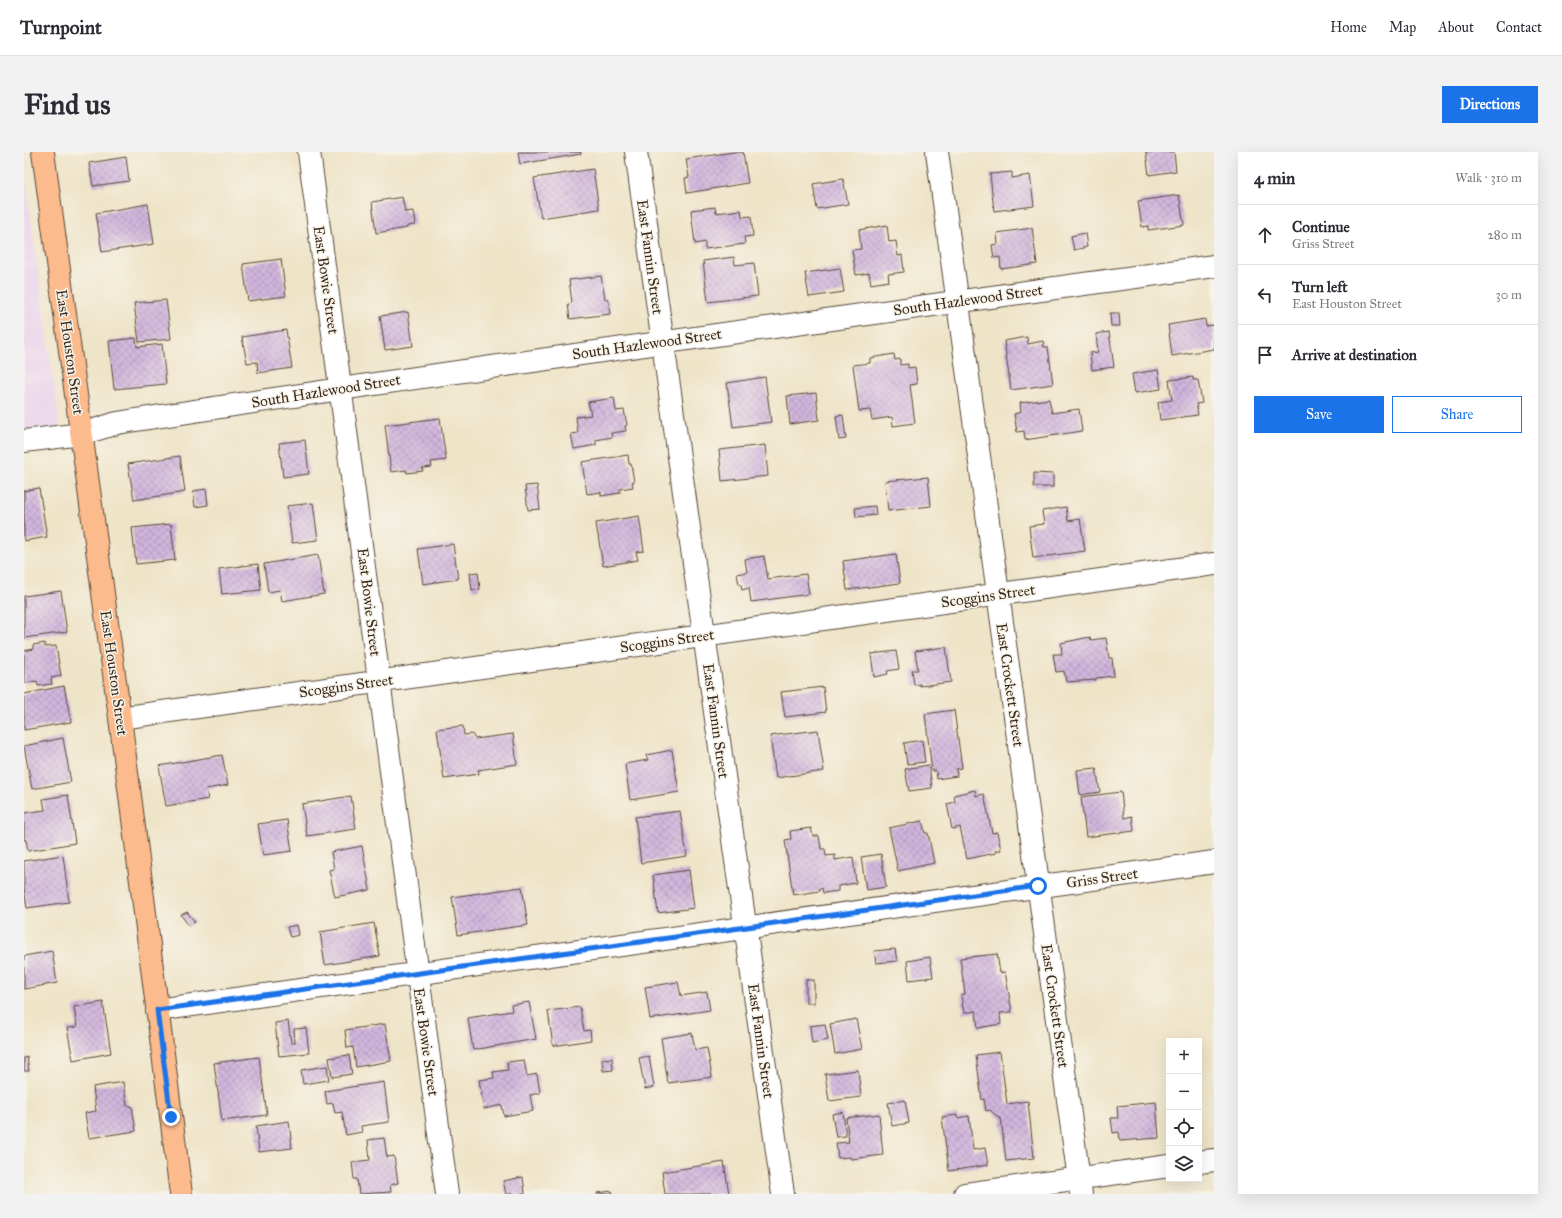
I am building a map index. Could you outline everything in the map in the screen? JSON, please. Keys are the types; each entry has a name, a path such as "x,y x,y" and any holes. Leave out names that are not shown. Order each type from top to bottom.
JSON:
{"main road":[{"name":"East Houston Street","path":"43,152 120,718 181,1194"}],"street":[{"name":"East Bowie Street","path":"309,152 447,1194"},
{"name":"East Fannin Street","path":"636,152 783,1194"},
{"name":"East Crockett Street","path":"937,152 997,595 1080,1186"},
{"name":"South Hazlewood Street","path":"24,441 82,434 116,423 341,388 662,341 1214,266"},
{"name":"Scoggins Street","path":"120,718 1214,564"},
{"name":"Griss Street","path":"157,1010 1214,862"},
{"path":"1202,1162 1214,1160"},
{"path":"965,1194 1080,1186 1166,1167"}],"shaded area":[{"path":"24,170 60,428 24,433"}],"building":[{"path":"518,152 581,152 581,154 520,164"},
{"path":"743,152 748,183 687,193 685,178 689,177 686,159"},
{"path":"1146,152 1174,152 1176,171 1149,175"},
{"path":"126,157 129,181 93,186 89,163"},
{"path":"593,169 599,209 541,218 534,178"},
{"path":"1012,172 1012,178 1030,175 1034,206 994,211 990,174"},
{"path":"843,179 848,204 817,209 813,184"},
{"path":"1179,195 1184,225 1148,230 1148,226 1142,227 1138,201"},
{"path":"402,197 405,212 413,211 415,225 407,226 407,228 376,233 372,202"},
{"path":"148,204 154,244 102,252 96,213"},
{"path":"715,207 716,213 741,210 742,217 751,216 753,236 744,237 745,244 705,249 705,242 695,244 691,210"},
{"path":"887,225 889,242 896,241 898,256 902,255 904,272 888,274 889,281 871,284 869,273 856,275 852,250 861,249 859,230"},
{"path":"1032,228 1037,264 1001,269 1000,257 994,258 992,245 998,244 997,233"},
{"path":"1085,233 1087,247 1074,250 1071,236"},
{"path":"734,257 735,265 754,263 758,296 708,302 703,261"},
{"path":"281,259 286,296 248,301 243,264"},
{"path":"840,268 844,292 809,297 805,273"},
{"path":"601,276 605,299 608,299 610,314 570,319 568,304 572,303 569,280"},
{"path":"166,300 171,339 139,342 134,303"},
{"path":"408,312 413,346 385,350 380,316"},
{"path":"1110,313 1119,313 1120,326 1111,326"},
{"path":"1205,319 1206,326 1213,325 1214,349 1172,356 1168,325"},
{"path":"286,330 292,368 258,373 257,362 247,363 242,337"},
{"path":"1109,332 1114,367 1092,370 1090,353 1098,352 1096,334"},
{"path":"1027,337 1028,344 1043,341 1044,347 1048,347 1053,384 1011,390 1004,341"},
{"path":"136,338 137,347 162,344 166,384 114,389 109,341"},
{"path":"894,354 895,360 900,359 900,365 908,364 908,368 915,367 917,384 910,385 915,423 893,426 892,417 872,420 870,410 859,411 853,365 870,363 870,358"},
{"path":"1158,370 1161,389 1135,393 1132,374"},
{"path":"765,377 771,422 733,427 727,383"},
{"path":"1193,377 1193,380 1198,380 1202,403 1196,404 1198,415 1160,420 1158,402 1172,400 1169,380"},
{"path":"816,393 819,420 790,424 787,396"},
{"path":"614,398 616,411 624,410 627,425 625,426 626,431 611,433 612,437 596,440 596,445 574,449 571,434 578,433 576,417 591,415 588,402"},
{"path":"1049,399 1052,413 1079,409 1082,431 1025,440 1024,431 1017,432 1014,414 1021,412 1020,403"},
{"path":"843,415 846,439 839,440 836,416"},
{"path":"440,418 446,460 431,462 432,467 422,468 423,471 407,473 406,470 391,472 385,425"},
{"path":"305,440 309,474 283,477 279,443"},
{"path":"765,445 768,476 722,481 719,450"},
{"path":"628,455 634,482 632,482 633,487 620,489 620,493 601,496 601,492 587,494 582,462"},
{"path":"180,456 185,492 134,500 128,464"},
{"path":"1034,473 1053,474 1053,487 1034,487"},
{"path":"928,477 931,506 888,511 885,481"},
{"path":"537,485 540,509 528,510 525,486"},
{"path":"39,488 47,537 24,541 24,491"},
{"path":"206,489 208,505 195,507 193,491"},
{"path":"313,503 318,540 292,543 287,506"},
{"path":"875,506 876,515 856,517 855,508"},
{"path":"1066,507 1068,521 1080,519 1085,551 1033,558 1029,526 1044,524 1042,511"},
{"path":"639,516 644,551 636,552 638,560 603,566 596,523"},
{"path":"171,524 175,560 136,564 132,528"},
{"path":"453,544 458,579 423,584 418,549"},
{"path":"896,554 900,583 847,590 843,561"},
{"path":"318,555 324,594 282,601 280,590 268,592 264,564"},
{"path":"764,556 768,579 806,574 809,594 751,602 749,588 742,590 737,574 747,572 745,559"},
{"path":"258,564 261,590 222,594 219,569"},
{"path":"478,572 480,589 472,590 470,573"},
{"path":"61,591 67,632 24,638 24,596"},
{"path":"1090,637 1091,640 1106,638 1109,658 1112,658 1114,676 1096,678 1096,680 1066,682 1064,671 1056,672 1053,654 1062,654 1061,643"},
{"path":"45,643 45,647 56,646 61,676 51,678 52,684 38,686 37,681 24,683 24,651 33,649 33,645"},
{"path":"946,647 951,682 920,686 920,684 914,685 912,670 918,670 915,651"},
{"path":"896,651 899,669 887,671 888,674 874,677 871,654"},
{"path":"64,686 71,722 24,730 24,694"},
{"path":"823,687 826,712 785,717 781,692"},
{"path":"954,710 962,768 956,769 957,776 937,779 936,771 932,771 925,714"},
{"path":"463,726 464,735 472,734 475,739 513,734 517,764 478,770 479,774 444,779 437,729"},
{"path":"818,730 824,771 776,778 770,736"},
{"path":"63,738 71,782 32,789 24,746"},
{"path":"922,740 925,762 907,764 904,743"},
{"path":"672,750 679,792 630,800 625,764 648,760 646,755"},
{"path":"222,755 228,785 206,789 208,799 166,806 159,766"},
{"path":"929,765 932,788 909,791 905,769"},
{"path":"1096,768 1100,792 1080,795 1077,770"},
{"path":"975,790 976,796 984,794 992,833 997,832 1001,850 995,851 996,853 967,859 960,827 952,829 947,804 955,802 954,795"},
{"path":"1121,792 1124,818 1132,816 1134,831 1086,837 1081,797"},
{"path":"68,795 75,843 28,851 26,840 24,840 24,813 45,810 43,799"},
{"path":"351,796 356,829 307,836 302,804"},
{"path":"680,811 687,856 641,863 635,817"},
{"path":"287,820 292,851 263,855 258,824"},
{"path":"922,821 925,833 928,833 934,863 898,871 889,828"},
{"path":"811,828 813,836 819,836 821,849 825,849 826,856 835,855 835,860 853,857 856,883 838,886 838,891 823,893 822,888 819,889 820,891 793,895 785,840 791,839 790,831"},
{"path":"362,846 370,890 335,897 329,870 334,869 331,852"},
{"path":"881,854 886,887 866,890 861,857"},
{"path":"63,855 69,902 27,908 24,888 24,861"},
{"path":"689,870 694,908 658,913 653,875"},
{"path":"522,887 528,925 458,935 452,897"},
{"path":"187,912 195,922 189,926 181,915"},
{"path":"374,923 380,956 325,965 320,932"},
{"path":"297,925 299,935 290,937 287,927"},
{"path":"895,949 897,961 876,963 874,951"},
{"path":"52,951 57,983 24,989 24,956"},
{"path":"997,954 1000,973 1005,972 1012,1012 1000,1013 1001,1024 978,1028 976,1011 964,1013 961,995 965,994 960,958"},
{"path":"930,957 933,977 909,980 907,961"},
{"path":"806,980 814,980 814,1003 806,1003"},
{"path":"678,982 681,996 707,992 710,1010 650,1019 645,987"},
{"path":"103,1002 111,1053 73,1060 67,1028 77,1027 74,1007"},
{"path":"529,1002 536,1039 473,1050 468,1018 512,1011 511,1005"},
{"path":"580,1007 584,1031 590,1030 591,1040 553,1046 548,1011"},
{"path":"856,1019 862,1049 835,1054 830,1024"},
{"path":"288,1021 291,1043 295,1043 294,1029 306,1028 309,1053 279,1056 275,1023"},
{"path":"385,1024 391,1061 356,1067 353,1047 347,1048 345,1030"},
{"path":"825,1024 828,1040 812,1043 810,1026"},
{"path":"692,1033 695,1050 707,1048 712,1077 668,1083 661,1038"},
{"path":"1000,1052 1007,1104 1028,1101 1034,1158 1006,1161 1001,1118 990,1110 986,1111 984,1099 982,1100 976,1055"},
{"path":"349,1055 352,1074 332,1077 329,1058"},
{"path":"649,1056 654,1087 645,1089 639,1058"},
{"path":"27,1057 29,1071 24,1071 24,1058"},
{"path":"259,1057 267,1115 222,1121 214,1063"},
{"path":"612,1058 613,1070 603,1071 602,1059"},
{"path":"524,1060 527,1076 537,1074 540,1093 530,1095 533,1111 504,1116 502,1105 484,1109 479,1080 494,1078 493,1072 508,1070 507,1062"},
{"path":"327,1066 329,1080 303,1084 301,1070"},
{"path":"858,1070 861,1097 829,1101 825,1074"},
{"path":"123,1082 127,1106 132,1106 136,1131 89,1138 85,1113 96,1111 93,1087"},
{"path":"384,1082 389,1122 361,1126 362,1132 346,1135 342,1112 335,1113 333,1103 327,1104 325,1091"},
{"path":"905,1100 909,1123 892,1126 888,1103"},
{"path":"1156,1102 1159,1138 1120,1141 1119,1132 1113,1133 1111,1118 1118,1118 1117,1106"},
{"path":"843,1112 846,1136 836,1137 832,1114"},
{"path":"879,1114 883,1155 851,1159 850,1157 838,1158 836,1143 849,1142 846,1118"},
{"path":"957,1115 957,1118 969,1116 973,1150 985,1148 988,1165 949,1171 942,1117"},
{"path":"289,1121 292,1148 259,1152 256,1126"},
{"path":"384,1138 387,1157 394,1156 398,1183 390,1185 391,1192 359,1194 357,1179 354,1179 352,1162 370,1160 368,1140"},
{"path":"724,1162 729,1194 665,1194 662,1172"},
{"path":"523,1177 525,1194 506,1194 503,1181"},
{"path":"612,1191 613,1194 597,1194 597,1193"}],"route":[{"path":"171,1117 157,1010 1038,886"}]}
